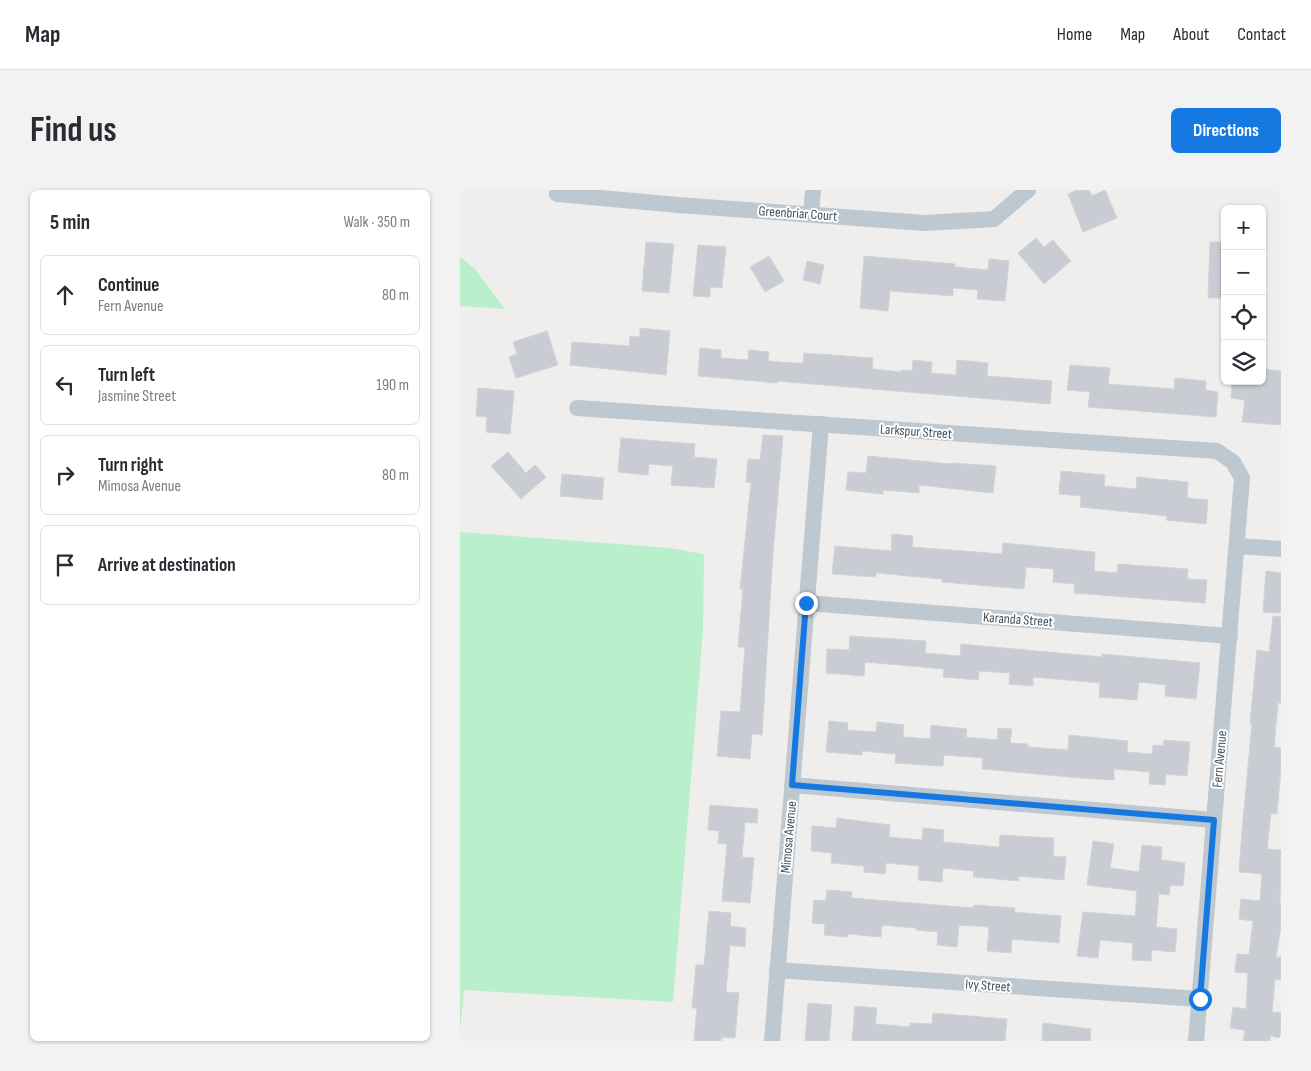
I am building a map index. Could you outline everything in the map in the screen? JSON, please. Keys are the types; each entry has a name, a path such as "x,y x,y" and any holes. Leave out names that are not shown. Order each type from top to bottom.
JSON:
{"street":[{"path":"811,214 813,190"},
{"name":"Greenbriar Court","path":"557,194 925,223 994,219 1028,190"},
{"name":"Larkspur Street","path":"577,408 1217,451 1233,462 1242,478"},
{"name":"Mimosa Avenue","path":"772,1041 821,424"},
{"name":"Fern Avenue","path":"1196,1041 1238,546 1242,478"},
{"path":"1238,546 1281,549"},
{"name":"Karanda Street","path":"806,603 1230,636"},
{"path":"792,785 1214,820"},
{"name":"Ivy Street","path":"777,970 1200,999"}],"green space":[{"path":"460,257 475,269 505,309 460,306"},
{"path":"460,532 670,548 704,554 703,629 673,1002 464,990 460,1031"}],"building":[{"path":"1077,190 1089,190 1092,196 1105,190 1117,218 1083,232 1068,194"},
{"path":"1036,238 1044,247 1053,240 1071,261 1044,284 1018,253"},
{"path":"646,242 674,244 669,293 642,291"},
{"path":"1210,242 1221,242 1221,298 1208,298"},
{"path":"698,245 726,247 722,288 710,287 710,297 693,296"},
{"path":"769,256 784,281 765,292 750,267"},
{"path":"864,256 955,264 955,267 988,270 989,259 1009,261 1005,301 977,299 978,290 953,288 953,296 890,291 888,311 860,308"},
{"path":"807,261 824,265 820,284 803,280"},
{"path":"640,328 670,331 666,375 570,365 572,342 629,346 630,336 640,337"},
{"path":"547,331 558,365 516,378 509,357 517,354 513,342"},
{"path":"700,348 721,350 721,358 748,360 749,350 769,352 768,361 791,363 803,363 804,353 873,358 872,369 901,372 901,370 912,371 913,360 932,362 931,373 956,375 957,360 988,363 987,376 1052,381 1050,404 698,376"},
{"path":"1070,365 1110,368 1108,384 1174,389 1175,378 1206,381 1205,390 1218,392 1216,417 1088,407 1090,392 1067,390"},
{"path":"1266,369 1281,371 1281,425 1242,422 1245,400 1231,398 1232,385 1266,385"},
{"path":"478,388 514,391 510,434 486,432 487,417 476,416"},
{"path":"763,435 783,436 773,553 762,735 752,734 750,759 717,756 721,711 740,712 745,647 738,647 743,589 740,589 751,483 746,482 748,459 760,460"},
{"path":"621,438 695,444 694,457 717,459 714,488 671,485 673,466 649,464 648,475 618,472"},
{"path":"508,452 526,473 535,465 546,477 521,499 491,466"},
{"path":"868,456 951,464 996,466 993,493 919,485 919,493 883,490 883,494 846,490 848,472 866,473"},
{"path":"1061,471 1105,475 1104,486 1136,489 1137,477 1188,482 1187,498 1208,500 1206,524 1166,520 1167,516 1080,507 1081,496 1059,494"},
{"path":"562,474 604,478 602,500 560,496"},
{"path":"892,534 913,536 912,547 1002,554 1003,543 1095,552 1094,571 1117,573 1118,564 1188,569 1187,579 1207,580 1205,603 1074,593 1075,584 1053,582 1054,569 1026,567 1024,589 942,582 942,579 876,573 876,577 832,574 835,546 891,551"},
{"path":"1266,571 1281,573 1281,613 1263,612"},
{"path":"1273,616 1281,617 1281,703 1278,703 1274,747 1281,748 1281,767 1277,814 1271,813 1267,849 1281,850 1281,925 1276,957 1281,957 1281,980 1275,979 1272,1012 1281,1013 1281,1026 1280,1038 1270,1036 1270,1041 1243,1041 1245,1030 1230,1028 1233,1007 1246,1009 1248,973 1235,972 1237,954 1249,955 1253,921 1239,919 1241,899 1260,901 1262,874 1239,872 1257,650 1269,652"},
{"path":"850,636 926,641 925,653 960,656 961,644 1102,657 1102,654 1200,663 1196,699 1165,696 1166,685 1139,682 1137,700 1099,697 1100,683 1033,677 1033,686 1009,684 1010,673 979,671 978,680 943,677 944,669 865,662 864,676 826,673 827,649 849,650"},
{"path":"829,721 848,723 847,730 876,732 877,722 904,725 903,737 930,739 931,725 967,729 966,737 997,740 998,728 1012,729 1010,743 1028,744 1028,747 1068,750 1069,735 1128,741 1127,752 1152,754 1153,745 1163,746 1164,740 1190,742 1187,776 1166,774 1165,785 1149,784 1150,772 1114,769 1114,780 1080,778 982,769 983,758 944,755 943,766 895,763 896,754 862,751 862,755 826,752"},
{"path":"710,805 758,809 757,823 745,822 742,857 754,858 750,903 722,901 727,844 718,843 719,831 708,830"},
{"path":"837,818 890,825 889,837 922,840 923,828 944,830 943,842 999,847 1000,835 1054,838 1053,856 1066,857 1064,880 1019,876 1019,881 973,877 974,871 943,868 942,882 918,880 919,866 886,863 885,874 864,872 864,866 831,863 832,853 811,851 812,826 836,828"},
{"path":"1093,841 1114,844 1110,868 1139,872 1142,845 1162,847 1161,860 1185,863 1183,886 1170,885 1169,895 1159,894 1156,927 1177,929 1175,952 1152,950 1151,961 1132,960 1133,943 1100,940 1098,958 1077,956 1083,912 1135,916 1137,891 1087,885"},
{"path":"827,890 852,892 851,898 973,908 974,905 1015,908 1014,912 1061,916 1059,943 1012,939 1011,953 987,951 989,927 959,925 957,947 937,945 938,932 916,930 916,928 882,925 881,937 848,934 848,937 824,935 825,924 812,923 814,900 826,901"},
{"path":"709,911 731,913 730,926 746,928 745,947 730,945 726,992 739,993 735,1038 722,1037 721,1041 694,1041 697,1008 692,1008 696,965 704,965"},
{"path":"808,1003 832,1005 829,1041 805,1041"},
{"path":"855,1006 877,1008 875,1024 910,1027 910,1023 932,1024 933,1013 1007,1019 1005,1041 852,1041"},
{"path":"1043,1023 1091,1029 1090,1041 1042,1041"}],"route":[{"path":"806,603 792,785 1214,820 1200,999"}]}
